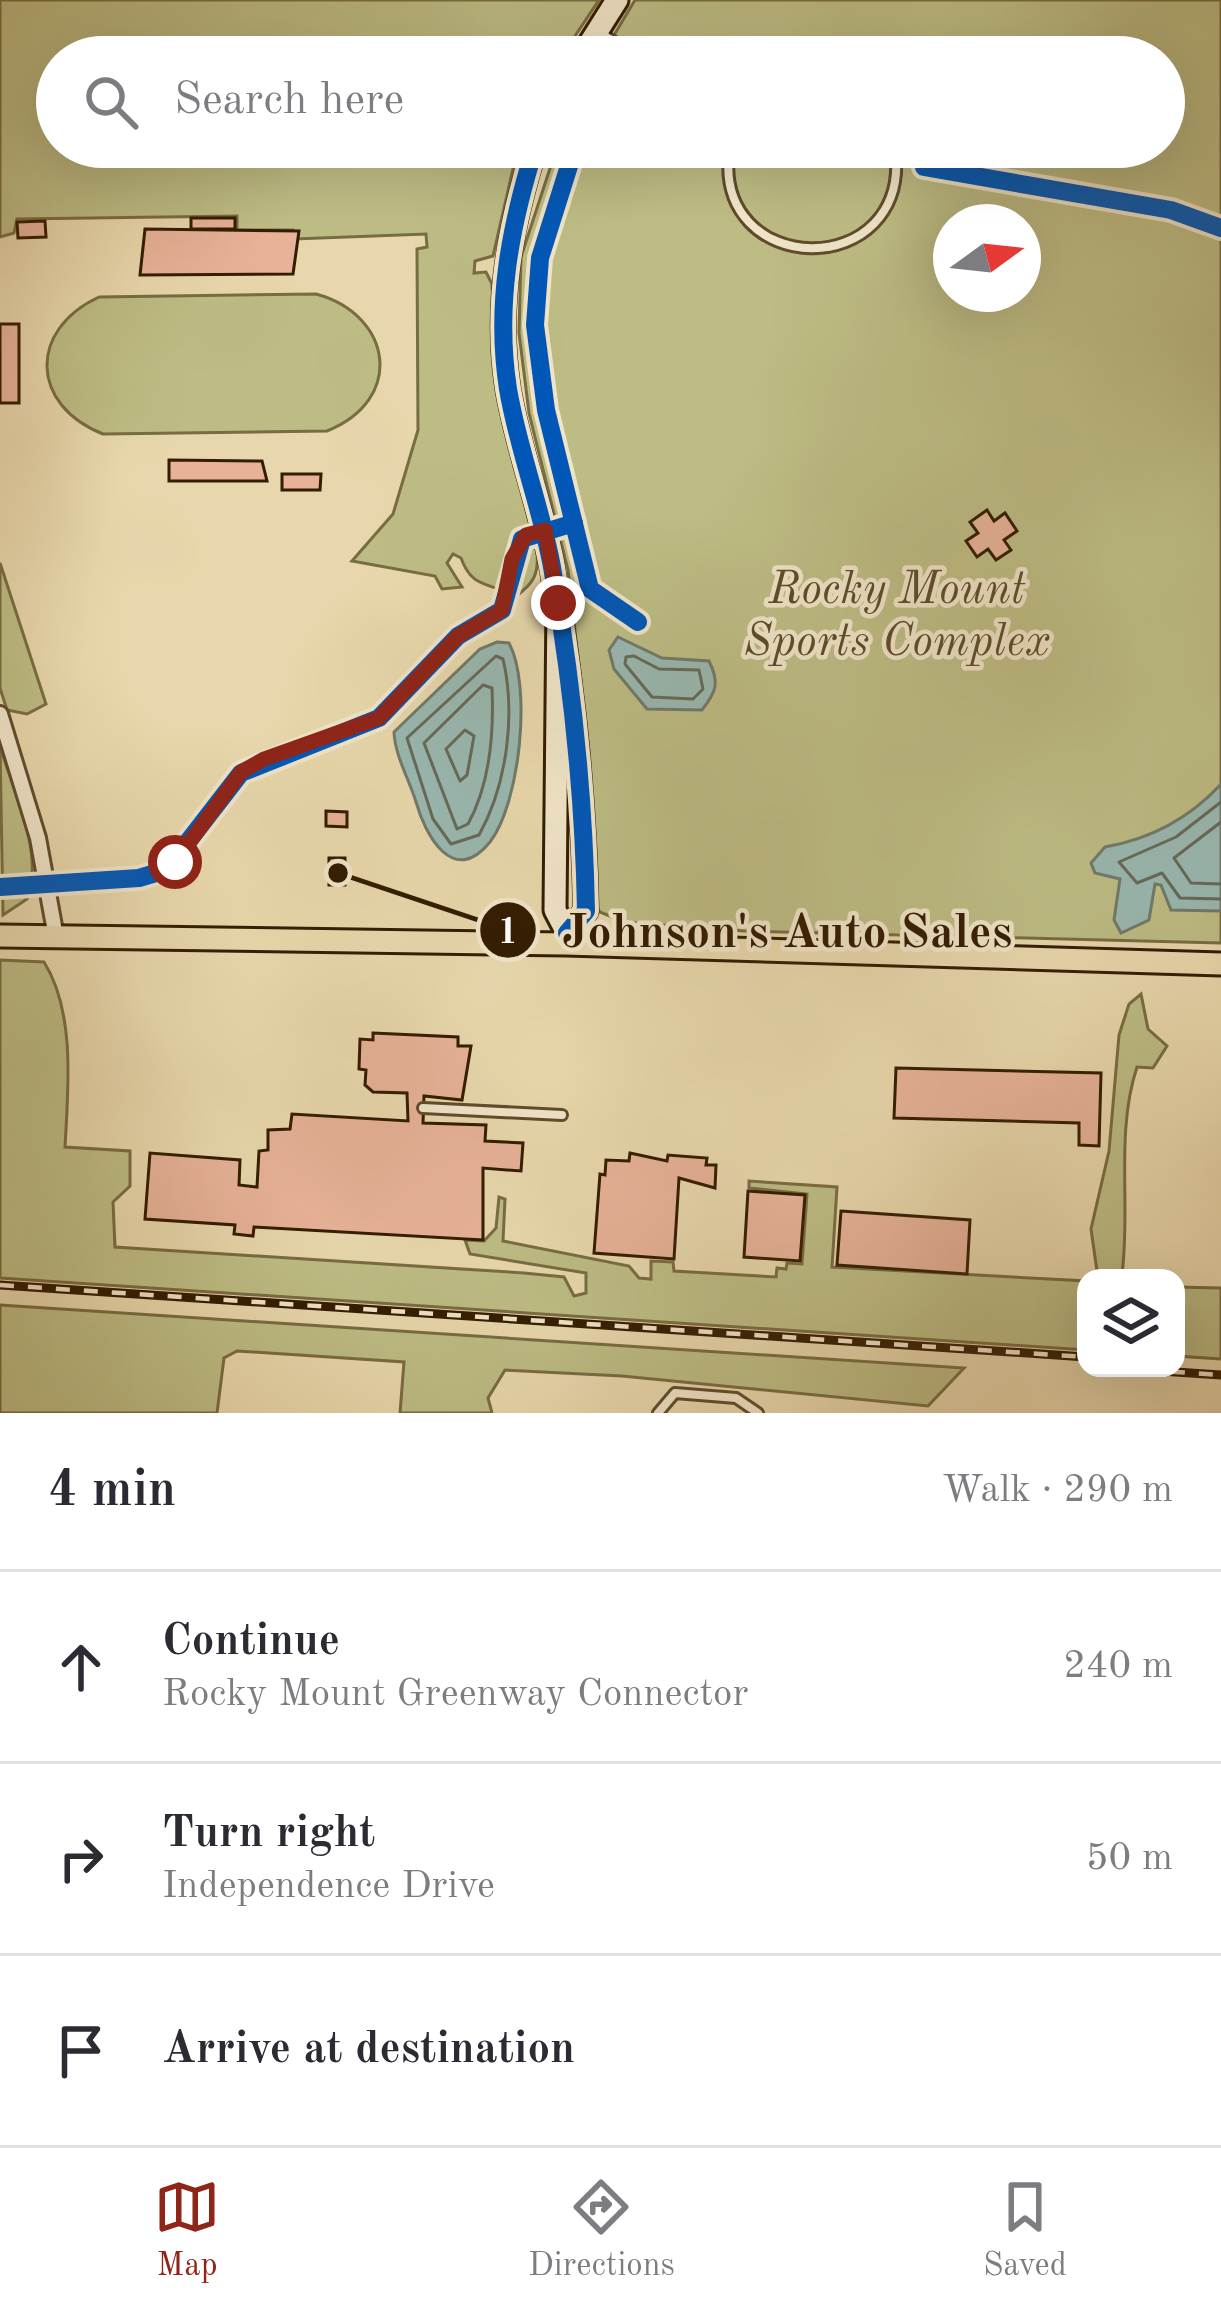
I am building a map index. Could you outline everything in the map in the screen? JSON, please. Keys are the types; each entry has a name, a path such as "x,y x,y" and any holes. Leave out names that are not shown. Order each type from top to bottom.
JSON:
{"main road":[{"path":"0,936 566,939 1221,964"}],"street":[{"path":"594,36 616,0"},
{"path":"529,168 512,223 501,309 508,391 558,603 555,910 566,939"},
{"path":"0,714 38,838 56,937"}],"lane":[{"path":"597,31 605,36"},
{"path":"726,168 738,208 753,227 776,242 805,250 829,249 855,239 887,206 896,168"},
{"path":"424,1108 562,1115"},
{"path":"658,1413 675,1393 736,1398 758,1413"}],"green space":[{"path":"0,0 599,0 575,36 36,36 36,168 513,168 493,256 475,261 474,273 486,272 492,284 499,404 537,552 536,573 515,597 477,581 453,554 447,563 462,587 442,589 435,576 352,561 393,514 418,430 417,249 427,247 426,234 295,239 293,230 237,230 237,216 17,219 14,233 0,237"},
{"name":"Rocky Mount Sports Complex","path":"635,0 1221,0 1221,943 744,931 624,922 600,912 593,901 589,751 568,570 529,413 519,333 521,257 550,168 1185,168 1185,36 614,36"},
{"path":"316,294 361,320 374,338 380,359 378,380 369,399 352,417 327,431 103,434 79,421 51,387 47,367 59,328 99,297"},
{"path":"0,563 46,704 27,714 7,710 0,688"},
{"path":"0,746 25,822 32,862 27,899 3,915"},
{"path":"0,960 44,962 61,1004 68,1052 65,1147 130,1151 130,1186 113,1202 115,1247 564,1277 574,1296 586,1293 586,1273 470,1254 465,1240 484,1241 496,1228 499,1197 505,1199 503,1241 629,1266 639,1278 651,1279 651,1261 673,1262 674,1271 776,1277 777,1268 786,1269 787,1263 802,1264 807,1194 749,1188 749,1181 837,1187 832,1267 1077,1281 1077,1349 0,1278"},
{"path":"1141,994 1148,1029 1167,1046 1153,1068 1137,1067 1130,1092 1122,1269 1097,1269 1091,1229 1109,1151 1119,1035 1129,1004"},
{"path":"1185,1287 1221,1288 1221,1359 1185,1357"},
{"path":"0,1305 964,1368 928,1406 622,1376 505,1370 488,1398 492,1413 400,1413 404,1362 237,1351 224,1358 217,1413 0,1413"}],"water":[{"path":"618,637 662,658 709,661 715,687 702,710 647,709 614,669 609,650"},
{"path":"509,643 520,687 515,773 509,801 490,842 464,860 443,851 426,828 394,732 480,649"},
{"path":"1221,784 1221,911 1171,910 1161,885 1155,884 1149,920 1121,933 1114,920 1120,879 1095,873 1091,863 1105,847 1138,839 1182,817"}],"building":[{"path":"191,218 235,218 235,229 191,229"},
{"path":"45,221 46,237 18,238 17,222"},
{"path":"145,229 299,231 293,274 140,275"},
{"path":"0,324 19,324 19,403 0,403"},
{"path":"169,460 262,461 267,481 169,481"},
{"path":"282,474 321,474 320,490 282,490"},
{"path":"987,510 994,521 1005,513 1017,531 1004,540 1011,550 996,560 988,549 977,557 966,541 978,533 970,522"},
{"path":"326,811 347,812 347,827 326,826"},
{"path":"329,858 345,858 345,885 329,885"},
{"path":"373,1033 458,1037 458,1046 471,1046 462,1100 424,1096 423,1123 486,1125 485,1141 523,1143 521,1171 483,1168 483,1240 254,1227 253,1236 234,1234 235,1225 145,1219 150,1153 240,1160 239,1185 257,1187 259,1151 268,1150 268,1130 290,1129 292,1114 408,1121 407,1093 373,1092 365,1085 366,1070 359,1069 360,1039 373,1040"},
{"path":"896,1068 1101,1073 1099,1146 1079,1145 1079,1123 894,1118"},
{"path":"630,1153 667,1161 668,1155 707,1158 706,1165 716,1165 715,1188 679,1178 674,1259 594,1253 600,1174 605,1175 606,1160 629,1161"},
{"path":"748,1191 805,1195 800,1261 744,1257"},
{"path":"841,1211 970,1220 967,1274 837,1265"}],"railway":[{"path":"0,1285 1077,1356"},
{"path":"1185,1373 1221,1375"}],"cycle path":[{"path":"529,168 507,266 504,358 512,411 552,567 576,739 586,911 567,933"},
{"path":"568,168 540,258 535,325 546,410 590,589 638,622"},
{"path":"930,168 1171,210 1221,228"},
{"path":"0,887 139,878 166,870 241,773 379,718 458,636 502,610 522,539 574,523"}],"place":[{"name":"Johnson's Auto Sales","path":"338,873"}],"route":[{"path":"175,862 241,772 279,753 379,718 458,636 502,610 508,599 512,559 526,535 545,530 558,603"}]}
